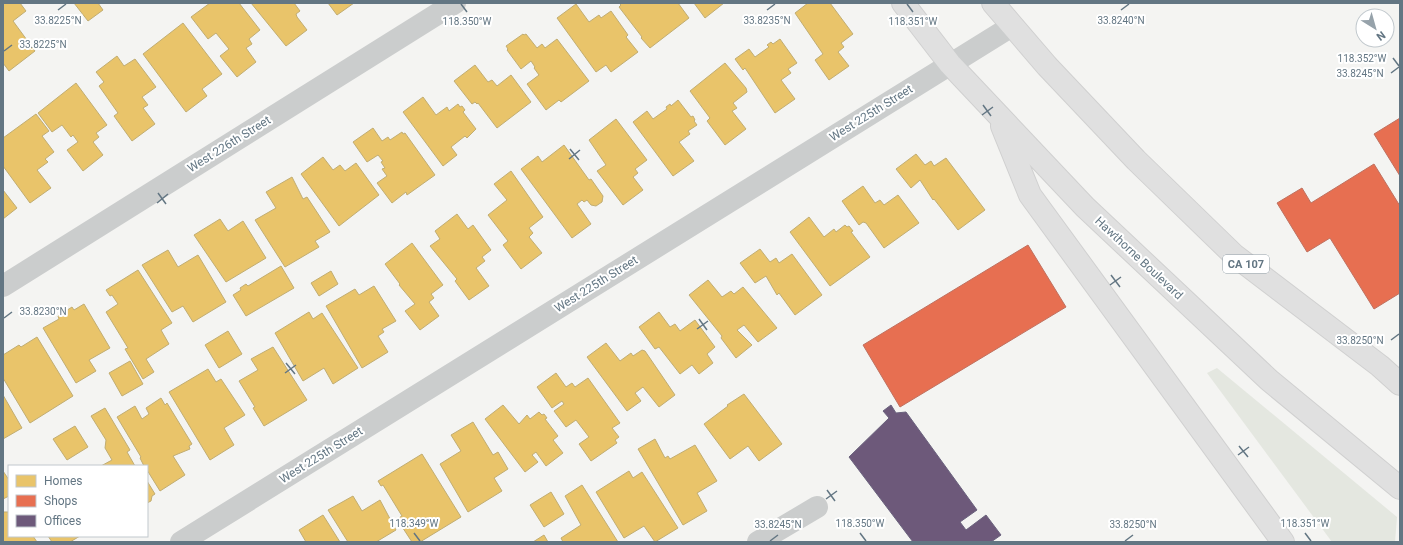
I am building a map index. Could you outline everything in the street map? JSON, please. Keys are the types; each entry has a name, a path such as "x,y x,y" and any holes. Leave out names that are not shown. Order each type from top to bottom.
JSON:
{"main road":[{"name":"Hawthorne Boulevard","path":"903,3 950,64 1085,207 1269,380 1400,488"},
{"name":"CA 107","path":"993,3 1012,26 1136,160 1234,255 1380,366 1400,384"},
{"path":"997,114 1030,195 1283,542"}],"street":[{"name":"West 226th Street","path":"3,286 455,3"},
{"name":"West 225th Street","path":"181,542 1012,26"},
{"path":"758,542 817,507"}],"shaded area":[{"path":"1217,368 1397,517 1395,542 1332,542 1207,373"}],"building: Homes":[{"path":"3,3 20,3 26,11 13,21 35,51 9,71 3,63"},
{"path":"74,3 98,3 103,10 88,21"},
{"path":"210,3 239,3 260,30 249,39 252,44 246,48 256,62 237,77 220,56 229,49 216,33 208,39 191,17"},
{"path":"251,3 294,3 300,11 296,14 297,17 307,30 286,46"},
{"path":"328,3 354,3 337,15"},
{"path":"619,3 678,3 689,18 650,48 619,7 621,5"},
{"path":"694,3 724,3 705,18"},
{"path":"808,3 830,3 853,34 841,43 844,47 838,52 849,66 829,80 815,60 823,54 795,13"},
{"path":"576,4 589,22 599,15 601,18 611,11 628,35 626,37 638,52 611,72 606,65 596,72 557,18"},
{"path":"183,23 222,74 202,89 207,96 186,112 143,54"},
{"path":"523,34 526,34 537,48 542,44 545,48 557,39 589,81 561,102 559,100 546,110 527,84 539,75 534,68 535,67 531,61 521,69 507,50 508,49 506,46"},
{"path":"780,39 797,63 788,69 791,73 781,80 795,99 775,113 745,68 743,70 735,59 749,49 755,57 769,47 767,45 771,42 773,44"},
{"path":"117,56 124,66 135,59 156,87 142,97 148,105 143,108 155,124 132,141 114,116 118,113 99,86 104,82 96,72"},
{"path":"725,63 746,88 747,92 733,103 737,108 732,111 746,129 725,145 707,121 710,118 690,91"},
{"path":"475,65 488,82 492,80 497,86 511,75 531,102 497,128 478,103 477,104 475,102 472,104 454,81"},
{"path":"76,83 107,125 96,133 99,137 93,142 103,155 83,171 67,150 78,142 73,135 71,137 62,125 52,132 38,113"},
{"path":"423,97 436,115 447,107 449,111 458,104 460,107 462,106 465,110 463,112 476,129 467,138 465,136 451,147 457,155 443,166 403,112"},
{"path":"678,100 691,117 693,116 697,125 688,131 690,134 679,142 694,161 673,176 633,122 647,111 653,119 667,109 666,107 670,104 671,106"},
{"path":"36,114 49,131 42,136 54,152 45,159 48,162 37,170 51,188 30,203 3,166 3,138"},
{"path":"616,119 647,160 635,169 638,173 633,177 643,190 623,205 597,171 606,165 589,140"},
{"path":"373,128 382,141 388,137 390,140 402,132 403,134 405,133 435,175 407,195 406,192 392,203 377,183 387,176 382,169 385,168 381,162 383,161 378,155 367,162 353,142"},
{"path":"564,145 589,180 591,179 603,196 602,202 596,206 591,205 587,200 584,202 582,200 577,204 591,224 572,238 521,169 538,156 542,162"},
{"path":"916,154 925,165 931,161 934,166 946,158 985,210 958,230 934,199 933,200 920,180 911,188 896,169"},
{"path":"323,157 333,170 340,165 345,171 356,163 379,195 339,226 301,174"},
{"path":"511,171 543,217 529,228 533,233 529,237 542,253 521,269 503,245 508,241 488,215 507,200 494,184"},
{"path":"292,177 303,199 307,197 330,232 315,241 319,247 285,267 255,220 276,208 266,192"},
{"path":"863,186 875,203 880,200 884,205 898,195 919,223 884,248 866,223 863,222 859,225 842,201"},
{"path":"3,190 17,208 3,219"},
{"path":"457,214 468,229 473,225 491,250 482,257 485,261 476,268 489,286 469,300 455,281 457,279 430,246 440,239 435,231"},
{"path":"809,217 824,237 834,229 836,232 845,225 847,227 849,226 853,231 851,232 870,257 830,286 790,232"},
{"path":"220,219 228,231 243,221 266,258 226,282 194,235"},
{"path":"412,243 443,285 431,294 434,298 429,302 439,316 420,330 405,311 415,304 399,285 400,284 385,264"},
{"path":"760,249 770,262 776,258 779,263 792,254 822,295 795,315 779,293 777,295 766,276 755,283 740,263"},
{"path":"168,250 178,267 198,255 226,302 193,322 183,306 172,312 142,265"},
{"path":"281,266 294,288 246,316 233,295 241,290 240,288 246,284 248,286"},
{"path":"138,270 172,323 161,330 169,344 146,359 154,372 143,379 125,349 128,348 106,312 118,304 112,295 110,296 106,290"},
{"path":"331,271 338,284 319,296 311,283"},
{"path":"708,280 722,297 731,291 734,294 743,287 777,328 758,342 744,325 737,330 752,345 736,358 721,338 722,336 689,295"},
{"path":"374,286 396,321 382,329 384,332 378,336 388,352 362,368 326,306 355,289 359,295"},
{"path":"84,304 110,348 89,360 96,371 76,383 43,328 59,319 58,316 72,307 74,310"},
{"path":"309,312 313,319 322,313 358,368 333,384 324,368 303,381 275,333"},
{"path":"659,312 670,327 675,324 680,331 695,320 715,347 707,354 713,363 699,374 692,365 680,374 659,347 655,349 639,327"},
{"path":"228,331 242,354 219,368 205,345"},
{"path":"37,337 73,396 30,423 3,378 3,355 19,345 21,347"},
{"path":"606,343 620,361 631,353 633,356 642,350 645,351 675,395 659,407 643,387 635,393 641,401 627,411 587,357"},
{"path":"273,347 307,400 264,426 253,408 255,407 239,381 258,370 251,359"},
{"path":"130,361 143,384 122,396 109,373"},
{"path":"208,369 216,382 221,379 245,415 224,428 234,445 210,460 169,392"},
{"path":"556,373 566,387 572,383 575,387 588,378 620,423 612,428 619,437 615,440 617,443 591,461 579,444 589,437 576,420 566,427 554,411 564,404 562,401 552,408 537,387"},
{"path":"744,394 782,444 759,461 748,446 730,459 704,424 728,406 727,405"},
{"path":"3,395 22,428 3,439"},
{"path":"161,398 165,405 167,403 192,444 189,446 190,449 173,456 185,475 160,491 148,472 148,465 144,465 140,458 141,457 117,417 135,406 142,419 149,414 146,408"},
{"path":"503,405 519,424 527,415 530,419 539,412 542,415 544,414 547,418 545,419 558,436 553,440 563,453 546,466 536,452 532,455 538,462 525,472 485,419"},
{"path":"105,408 130,450 127,452 134,465 103,465 112,460 105,448 106,440 91,416"},
{"path":"473,422 493,455 498,452 508,469 494,478 502,491 468,512 440,464 461,451 451,435"},
{"path":"75,426 88,447 67,460 53,439"},
{"path":"655,439 665,458 668,456 670,459 695,445 717,481 697,493 707,511 683,525 638,449"},
{"path":"422,454 461,517 420,542 412,542 397,519 402,516 383,485 381,486 378,481"},
{"path":"3,471 8,478 8,496 3,499"},
{"path":"629,471 633,478 642,472 678,528 655,542 644,526 624,538 596,492"},
{"path":"148,483 155,494 152,496 151,501 148,502"},
{"path":"582,485 618,542 563,542 561,538 581,525 565,496"},
{"path":"551,492 564,514 544,527 530,505"},
{"path":"353,496 362,511 380,500 396,530 376,542 348,542 328,510"},
{"path":"3,512 8,512 8,537 34,537 37,542 3,542"},
{"path":"323,515 340,542 306,542 299,530"},
{"path":"544,535 548,542 533,542"},
{"path":"49,537 78,537 70,542 52,542"}],"building: Shops":[{"path":"1400,118 1400,176 1374,134"},
{"path":"1374,164 1400,206 1400,293 1374,309 1330,238 1307,252 1277,203 1302,188 1311,203"},
{"path":"1028,245 1066,307 900,407 863,345"}],"building: Offices":[{"path":"891,405 896,413 906,412 977,510 960,522 966,530 986,515 1001,535 991,542 913,542 849,457 889,418 883,411"}]}
